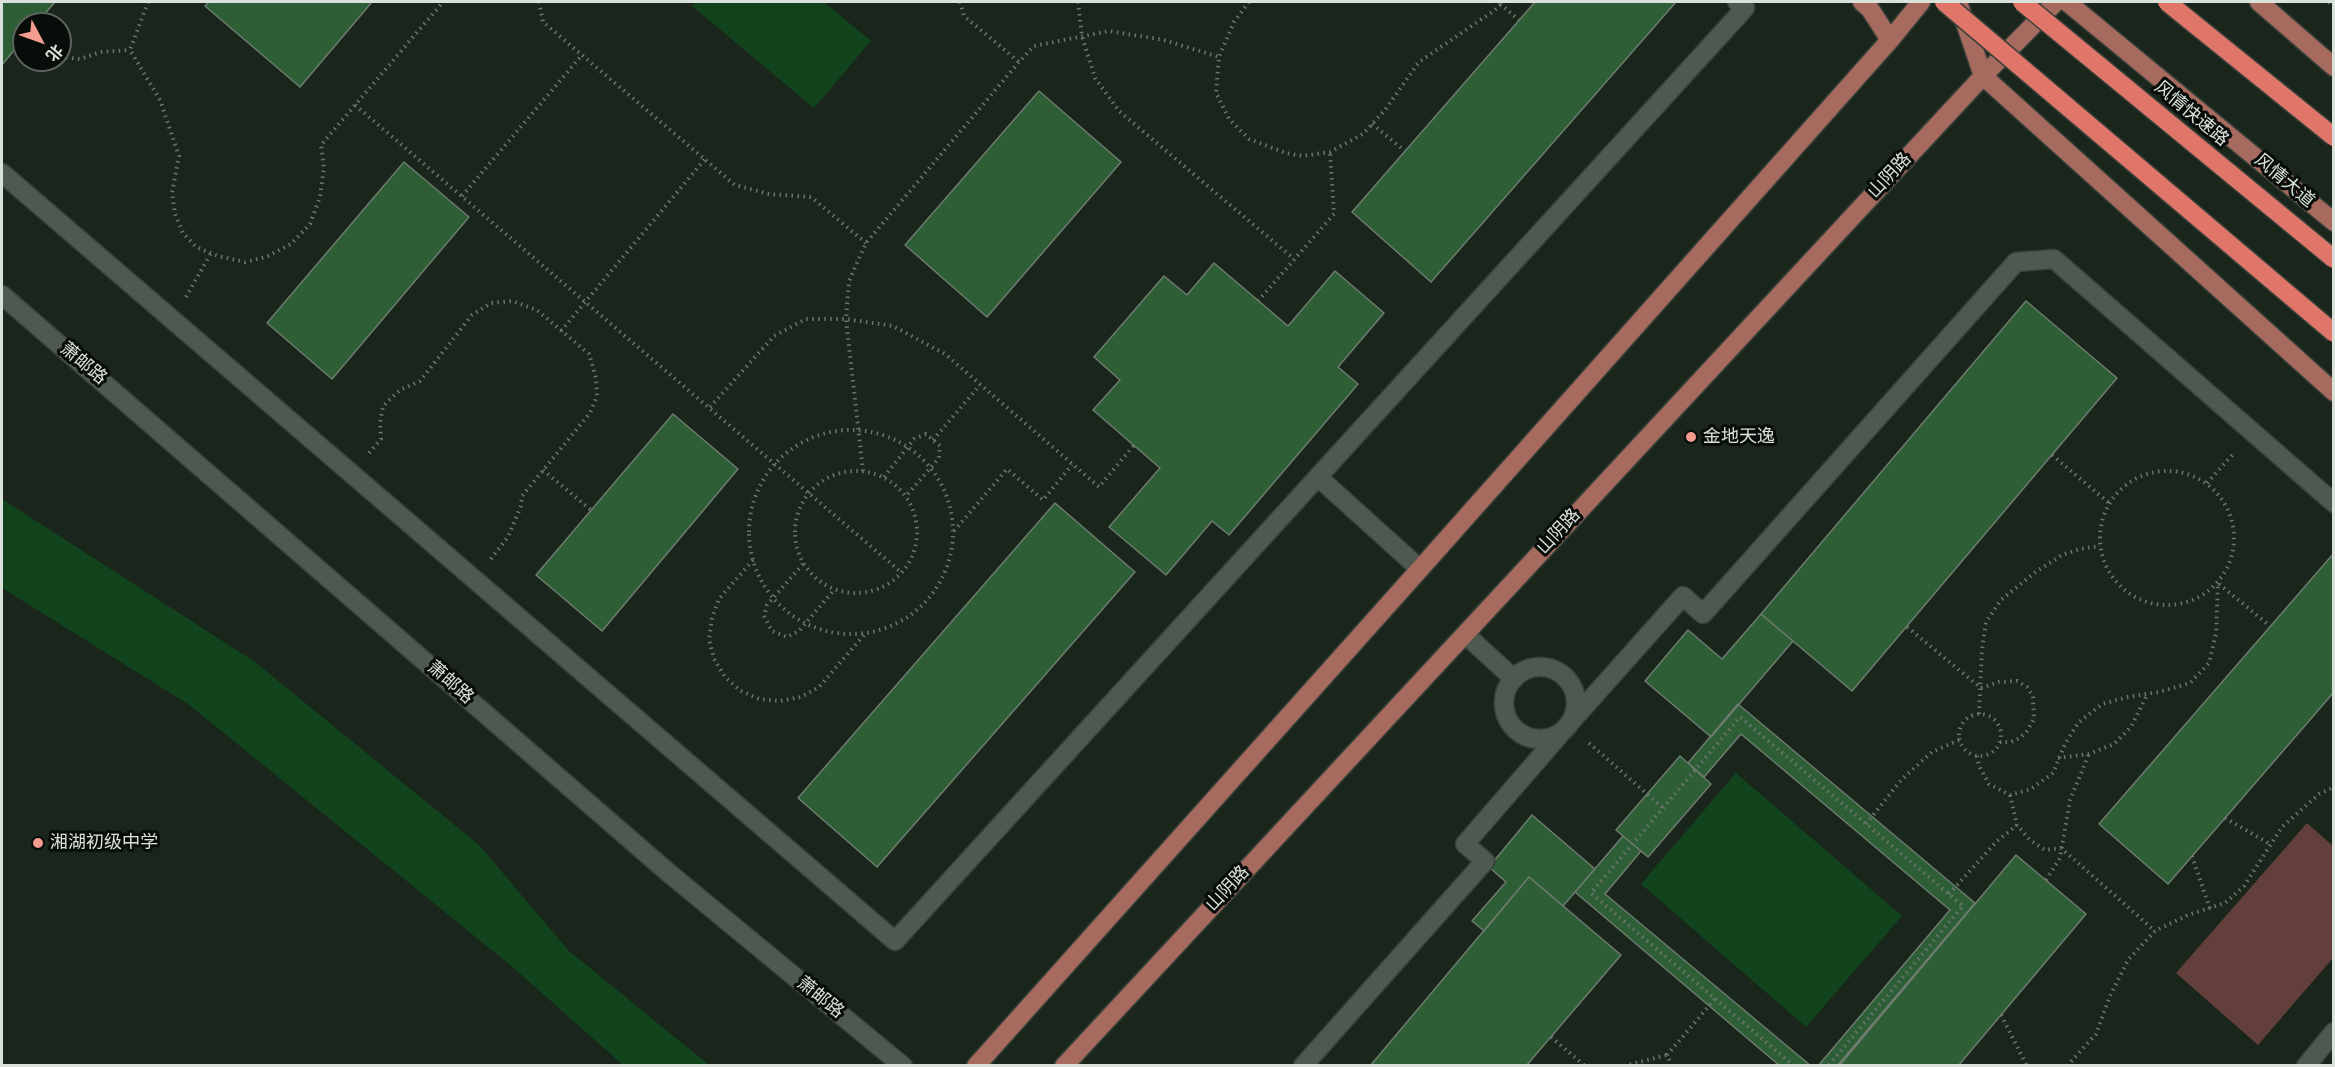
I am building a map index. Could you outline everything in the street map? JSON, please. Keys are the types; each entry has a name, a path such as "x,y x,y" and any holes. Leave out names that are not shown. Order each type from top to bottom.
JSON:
{"highway":[{"path":"1944,2 2334,333"},
{"name":"风情快速路","path":"2022,2 2334,259"},
{"path":"2168,2 2334,138"}],"main road":[{"path":"1862,2 1870,9 1890,40"},
{"path":"975,1065 1420,569 1890,40 1921,2"},
{"path":"1958,2 1983,76 2334,392"},
{"name":"山阴路","path":"1064,1065 1983,76 2056,2"},
{"name":"风情大道","path":"2067,2 2334,222"},
{"path":"2180,2 2334,138"},
{"path":"2259,2 2334,67"}],"street":[{"path":"2,173 895,941 1745,8 1737,2"},
{"path":"1303,1065 1485,861 1465,844 1568,725 1683,596 1703,614 2016,262 2054,259 2334,503"},
{"name":"萧邮路","path":"2,295 670,874 903,1065"},
{"path":"1318,477 1420,569"},
{"path":"1465,634 1514,679"},
{"path":"1544,667 1564,675 1575,694 1576,705 1574,716 1560,733 1550,738 1527,736 1510,722 1505,700 1514,679 1522,672 1544,667"},
{"path":"2306,1065 2334,1032"}],"path":[{"path":"129,50 148,2"},
{"path":"129,50 160,100 179,156 172,193 175,214 183,233 196,247 245,262 266,257 291,244 310,224 320,197 324,168 321,145 443,2"},
{"path":"539,2 543,22 735,185 769,194 811,197 866,243"},
{"path":"960,2 964,16 1019,62"},
{"path":"1078,2 1082,36 1095,78 1119,111 1294,258"},
{"path":"1249,2 1234,22 1220,57 1216,93 1229,119 1249,139 1286,153 1302,156 1330,152 1363,134 1385,110 1419,62 1495,10 1501,3 1519,20"},
{"path":"2329,2 2334,6"},
{"path":"863,471 846,319 849,281 866,243 1019,62 1034,46 1109,32 1153,38 1220,57"},
{"path":"72,58 80,59 101,52 129,50"},
{"path":"462,196 582,55"},
{"path":"355,105 902,573"},
{"path":"1372,124 1405,151"},
{"path":"1258,301 1334,214 1330,152"},
{"path":"561,331 705,159"},
{"path":"169,317 194,286 211,253"},
{"path":"351,473 381,439 380,423 383,406 400,390 420,381 472,315 491,303 512,301 537,310 589,354 596,378 597,396 590,413 522,496 521,506 508,537 475,579"},
{"path":"710,407 774,336 806,319 846,319 893,326 945,354 1099,487 1134,446"},
{"path":"933,440 980,385"},
{"path":"858,429 891,436 908,447 919,453 940,479 952,509 954,542 945,573 926,603 898,624 864,634 829,632 797,620 773,598 753,566 748,531 754,496 775,463 796,445 827,432 858,429"},
{"path":"2207,483 2252,432"},
{"path":"884,477 914,439 926,434 940,446 939,458 906,496"},
{"path":"2052,455 2109,503"},
{"path":"954,531 1007,469 1043,500 1072,465"},
{"path":"543,470 591,510"},
{"path":"2165,470 2187,473 2207,483 2223,500 2233,520 2235,542 2230,564 2218,583 2200,597 2180,605 2157,605 2136,598 2118,586 2106,567 2100,546 2101,524 2109,503 2124,486 2143,475 2165,470"},
{"path":"845,471 863,471 884,477 901,490 913,507 918,528 916,549 902,573 892,583 874,592 854,594 834,590 816,579 803,564 796,545 795,525 801,506 810,493 828,478 845,471"},
{"path":"1979,714 1982,649 1986,622 2001,600 2037,571 2062,555 2100,546"},
{"path":"753,560 719,599 712,618 710,639 714,659 725,677 741,691 759,699 780,701 801,697 819,687 864,634"},
{"path":"803,564 767,605 764,616 772,631 787,637 799,631 834,590"},
{"path":"2218,583 2270,626"},
{"path":"1977,756 1979,766 1989,784 2010,795 2031,789 2053,773 2078,723 2102,704 2190,683 2209,663 2216,634 2218,583"},
{"path":"1907,627 1981,688"},
{"path":"1981,688 2000,682 2017,681 2027,687 2034,696 2034,719 2027,731 2011,742 2000,742"},
{"path":"2058,759 2089,754 2114,744 2131,727 2147,694"},
{"path":"1979,714 1992,717 1997,722 2001,735 2000,742 1991,753 1977,756 1965,751 1959,740 1958,731 1965,719 1979,714"},
{"path":"1794,1065 1591,893 1740,717 1963,906 1828,1065"},
{"path":"1568,725 1663,807"},
{"path":"1866,824 1902,779 1925,758 1932,752 1959,740"},
{"path":"2046,880 2060,858 2070,800 2089,754"},
{"path":"2067,1065 2096,1034 2110,996 2128,960 2155,931 2188,915 2225,903 2244,886 2282,827 2319,794 2334,787"},
{"path":"2010,795 2017,825 2030,840 2046,850 2061,848 2155,931"},
{"path":"2225,818 2270,844"},
{"path":"1949,894 1996,841 2017,825"},
{"path":"2192,856 2210,909"},
{"path":"1624,1065 1667,1055 1715,999"},
{"path":"2001,1015 2028,1065"},
{"path":"1551,1037 1585,1065"},
{"path":"1667,1055 1672,1065"}],"shaded area":[{"path":"696,2 824,2 871,41 814,108 692,6"},
{"path":"2,499 255,662 479,845 569,951 709,1065 623,1065 509,964 188,704 2,588"},
{"path":"1736,773 1902,916 1806,1027 1641,884"},
{"path":"2307,823 2333,846 2333,958 2258,1045 2176,973"}],"building":[{"path":"2,2 55,2 46,12 12,12 12,53 2,65"},
{"path":"209,2 372,2 300,87 205,6"},
{"path":"1535,2 1676,2 1431,282 1352,212"},
{"path":"1039,91 1121,162 987,317 905,245"},
{"path":"404,162 469,217 332,379 267,323"},
{"path":"1214,263 1288,326 1335,271 1384,313 1338,367 1358,384 1229,535 1212,521 1166,575 1109,527 1160,468 1093,410 1120,380 1094,357 1164,276 1187,295"},
{"path":"2026,301 2117,378 1852,691 1761,614"},
{"path":"673,414 738,469 602,631 536,575"},
{"path":"1055,503 1135,572 877,867 798,798"},
{"path":"2334,553 2334,692 2168,884 2099,824"},
{"path":"1761,614 1793,641 1711,737 1645,681 1688,630 1722,659"},
{"path":"1738,704 1975,903 1837,1066 1818,1066 1950,910 1741,734 1704,777 1688,763"},
{"path":"1680,756 1711,784 1648,857 1616,830"},
{"path":"1532,815 1595,869 1563,906 1529,877 1484,931 1472,921 1506,882 1489,867"},
{"path":"1623,836 1641,851 1605,894 1811,1066 1780,1066 1575,892"},
{"path":"2016,855 2086,914 1958,1066 1839,1066"},
{"path":"1529,877 1621,955 1526,1066 1370,1066"}],"place":[{"name":"金地天逸","path":"1691,437"},
{"name":"湘湖初级中学","path":"38,843"}]}
